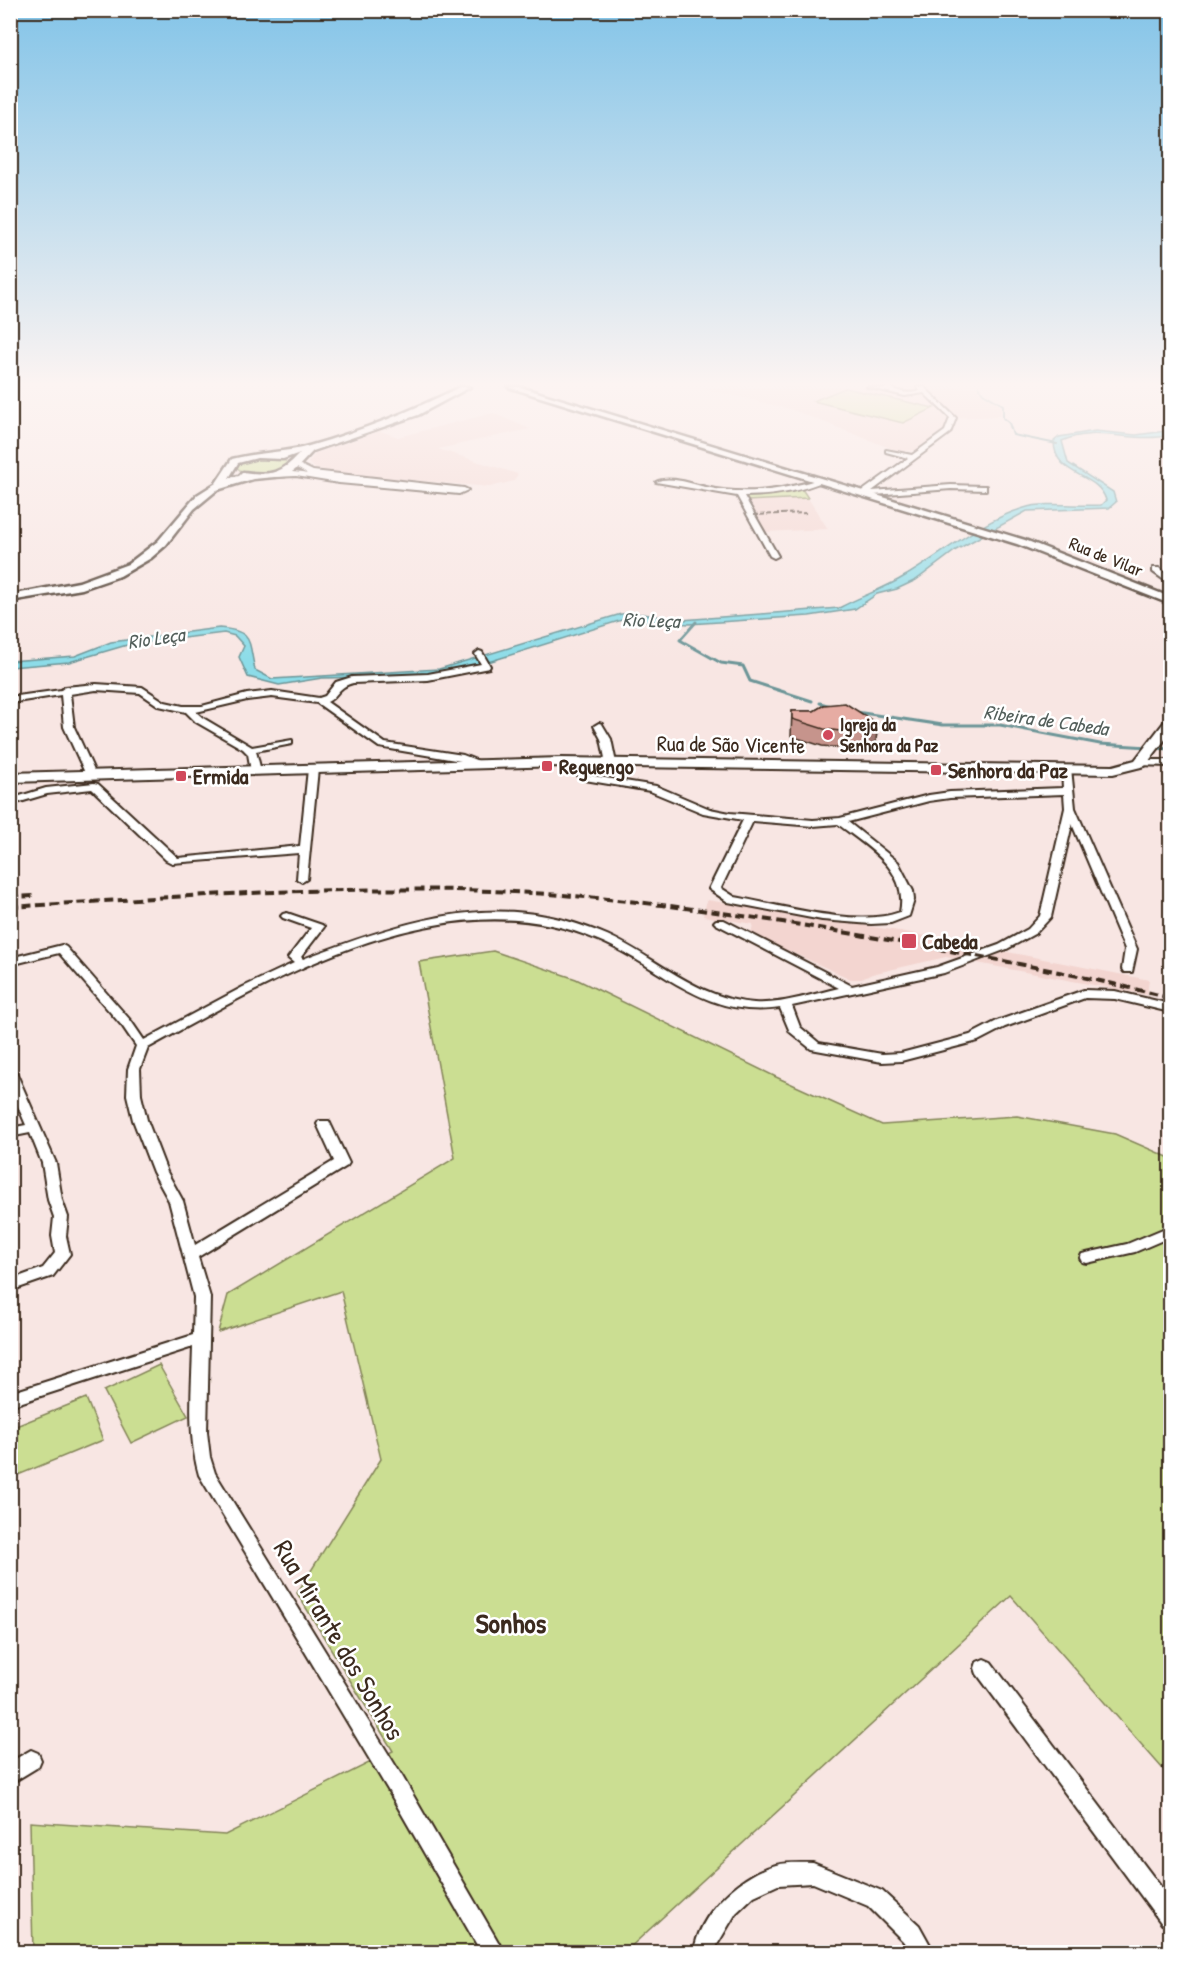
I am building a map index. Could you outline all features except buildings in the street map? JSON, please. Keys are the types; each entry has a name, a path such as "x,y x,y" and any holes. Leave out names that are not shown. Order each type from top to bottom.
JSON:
{"main road":[{"path":"1140,763 1155,747 1170,724"},
{"name":"Rua de São Vicente","path":"10,778 94,779 312,769 579,762 1067,770 1113,770 1140,763"}],"street":[{"path":"10,598 85,584 130,567 157,548 196,499 224,479"},
{"path":"221,483 242,479"},
{"path":"332,479 459,492 464,490 360,479"},
{"name":"Rua de Vilar","path":"812,479 992,533 1053,554 1170,601"},
{"path":"864,494 886,479"},
{"path":"660,482 678,482 716,491 739,493 797,488 820,481"},
{"path":"375,484 412,484"},
{"path":"864,494 951,487 983,488"},
{"path":"739,493 774,556"},
{"path":"1156,570 1170,582"},
{"path":"10,700 96,687 131,688 149,693 162,704 190,710 261,694 320,701 328,698 339,684 352,680 428,677 486,666 479,654"},
{"path":"65,690 69,727 94,779 170,858 176,861 304,849"},
{"path":"320,701 382,745 463,758 478,764"},
{"path":"190,710 194,716 226,733 249,750 254,755 256,771"},
{"path":"599,726 606,739 611,763"},
{"path":"249,750 289,742"},
{"path":"579,762 583,777 652,788 706,810 749,819 813,823 840,821 929,798 1068,791"},
{"path":"1140,763 1170,764"},
{"path":"302,879 312,769"},
{"path":"1067,770 1070,808 1131,949 1128,969"},
{"path":"10,802 94,779"},
{"path":"10,962 62,949 127,1024 142,1046 301,963 376,935 490,913 546,918 601,937 694,989 727,1003 755,1008 784,1004 958,965 1003,947 1032,931 1045,917 1070,808"},
{"path":"749,819 715,890 717,893 732,900 869,922 895,921 904,914 908,900 907,891 893,862 840,821"},
{"path":"288,916 318,927 294,958 301,963"},
{"path":"720,922 851,990"},
{"path":"784,1004 794,1029 815,1046 882,1058 902,1057 974,1038 1001,1024 1084,994 1115,995 1170,1008"},
{"name":"Rua Mirante dos Sonhos","path":"142,1046 134,1069 134,1095 140,1120 160,1172 176,1201 202,1297 199,1432 207,1475 395,1783 493,1953"},
{"path":"10,1072 49,1163 55,1200 61,1218 59,1236 63,1254 48,1272 10,1286"},
{"path":"190,1255 342,1163 324,1124"},
{"path":"10,1133 33,1128"},
{"path":"1087,1258 1117,1253 1152,1241 1170,1231"},
{"path":"10,1400 200,1339"},
{"path":"984,1668 1170,1916"},
{"path":"10,1774 31,1760"},
{"path":"705,1953 707,1941 729,1906 747,1889 777,1875 813,1873 875,1898 911,1933 923,1953"}],"shaded area":[{"path":"395,479 515,479 514,481 490,487"},
{"path":"802,489 828,529 763,532 761,523 757,522 744,498"},
{"path":"707,900 911,933 1149,980 1147,995 946,957 872,974 862,979 851,979 751,934 753,924 703,916"}],"green space":[{"path":"802,489 808,498 746,501 744,498 751,493"},
{"path":"493,951 576,979 776,1077 882,1125 1017,1116 1115,1134 1170,1158 1170,1777 1011,1596 625,1952 33,1952 30,1822 225,1835 393,1751 297,1593 381,1459 341,1291 218,1332 228,1295 455,1158 419,962"},
{"path":"159,1365 188,1416 131,1443 104,1391"},
{"path":"86,1398 103,1440 11,1478 11,1428"}],"water":[{"name":"Rio Leça","path":"1085,479 1092,479 1113,492 1116,502 1109,508 1027,511 956,550 916,580 897,589 877,594 855,609 809,616 689,624 625,619 485,663 424,676 322,678 279,685 248,677 239,657 244,646 235,636 224,633 127,645 69,662 11,667 10,661 75,656 111,642 219,628 230,629 244,635 250,644 255,670 272,679 439,669 621,614 643,614 681,620 839,608 897,581 977,529 1008,514 1024,508 1043,505 1101,505 1106,500 1094,484"}],"waterway":[{"name":"Ribeira de Cabeda","path":"696,622 680,640 721,663 743,666 750,681 812,701"},
{"name":"Ribeira de Cabeda","path":"820,703 831,706"},
{"name":"Ribeira de Cabeda","path":"856,712 943,725 1000,725 1100,744 1149,747"},
{"name":"Ribeira de Cabeda","path":"1156,748 1170,749"}],"railway":[{"path":"753,515 806,513"},
{"path":"10,907 311,891 492,891 590,897 736,915 955,952 1170,998"},
{"path":"10,897 34,896"}],"place":[{"name":"Igreja da Senhora da Paz","path":"828,735"},
{"name":"Reguengo","path":"547,766"},
{"name":"Senhora da Paz","path":"936,770"},
{"name":"Ermida","path":"181,776"},
{"name":"Cabeda","path":"909,941"}],"district":[{"name":"Sonhos","path":"511,1623"}]}
